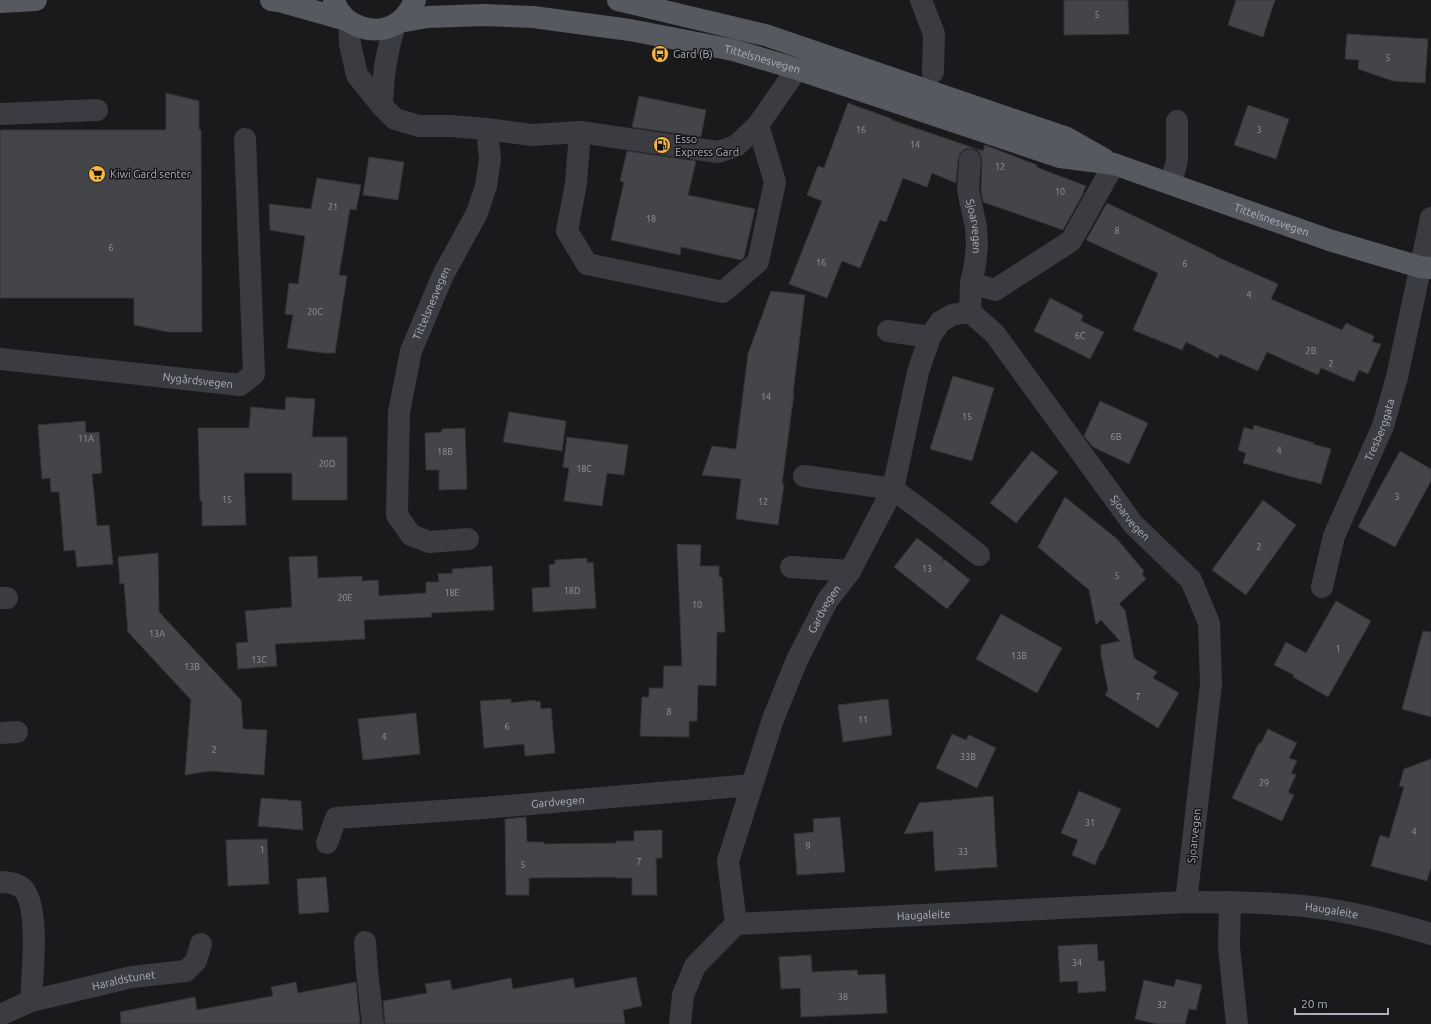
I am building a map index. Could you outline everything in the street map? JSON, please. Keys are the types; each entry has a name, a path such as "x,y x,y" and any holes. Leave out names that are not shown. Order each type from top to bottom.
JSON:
{"main road":[{"path":"0,2 36,0"},
{"path":"271,0 348,21"},
{"path":"334,0 335,7 348,21"},
{"path":"397,24 410,12 415,0"},
{"name":"Tittelsnesvegen","path":"618,0 765,35 1067,138 1114,164 1329,240 1426,267"},
{"name":"Tittelsnesvegen","path":"348,21 364,29 380,30 397,24 436,16 484,15 533,17 638,32 733,50 797,68 1060,157 1114,164"}],"street":[{"path":"921,0 934,34 933,72"},
{"path":"348,21 350,44 357,75 382,106 395,119 419,126 451,126 532,135 580,132 718,152 736,146 758,125 797,68"},
{"path":"382,106 384,73 388,47 397,24"},
{"path":"0,114 98,110"},
{"path":"1171,184 1177,160 1177,121"},
{"path":"580,132 576,183 567,231 587,264 723,292 758,262 776,182 758,125"},
{"name":"Tittelsnesvegen","path":"468,539 429,542 411,535 398,515 399,412 411,351 443,275 477,213 486,186 490,159 487,129"},
{"name":"Nygårdsvegen","path":"0,359 240,385 254,374 245,139"},
{"name":"Sjoarvegen","path":"970,160 968,190 976,227 977,246 975,264 970,283 970,312 995,334 1133,524 1191,580 1209,622 1210,684 1186,902"},
{"path":"970,283 995,290 1071,241 1114,164"},
{"name":"Tresberggata","path":"1322,588 1334,536 1383,426 1398,377 1426,267 1431,218"},
{"name":"Gardvegen","path":"736,924 728,861 773,719 797,660 827,601 850,571 893,489 918,372 930,337 940,322 952,315 970,312"},
{"path":"888,331 930,337"},
{"path":"804,476 893,489 979,555"},
{"name":"Gardvegen","path":"791,567 850,571"},
{"name":"Gardvegen","path":"328,843 336,818 492,807 752,785"},
{"path":"0,882 7,882 21,887 30,902 34,942 31,1001"},
{"name":"Haugaleite","path":"736,924 1186,902 1230,902 1312,907 1387,921 1431,934"},
{"path":"1230,902 1229,947 1237,1024"},
{"path":"680,1024 683,995 695,966 736,924"},
{"path":"365,942 373,1024"},
{"name":"Haraldstunet","path":"0,1015 31,1001 132,976 186,971 196,961 201,944"}],"building":[{"path":"1064,0 1128,0 1129,34 1064,35"},
{"path":"1236,0 1275,0 1263,37 1228,25"},
{"path":"1347,34 1428,39 1425,83 1393,81 1358,69 1359,60 1345,59"},
{"path":"166,93 199,101 199,130 201,130 202,332 168,332 134,325 134,298 0,298 0,130 166,130"},
{"path":"639,96 706,110 701,137 632,127"},
{"path":"848,103 892,120 983,151 985,145 1037,165 1036,167 1086,186 1084,192 1063,230 983,202 981,189 981,155 977,149 965,149 960,153 958,159 956,183 932,173 927,187 903,178 886,222 880,220 860,268 842,261 827,298 789,284 822,201 807,195 818,166 824,168"},
{"path":"1248,105 1289,119 1276,159 1234,145"},
{"path":"627,151 696,161 688,195 755,209 744,257 741,260 681,247 680,255 611,240 624,182 620,181"},
{"path":"369,157 404,162 398,200 363,195"},
{"path":"317,178 361,185 356,210 350,209 339,275 347,276 335,353 287,348 293,315 285,314 289,283 298,284 305,236 270,230 269,204 311,209"},
{"path":"1107,203 1215,256 1278,284 1271,299 1342,330 1346,323 1374,336 1372,342 1381,344 1368,374 1359,370 1354,382 1321,368 1318,375 1267,352 1258,371 1220,354 1218,358 1186,342 1182,350 1133,330 1158,273 1086,240"},
{"path":"771,291 805,295 778,525 736,519 741,479 702,475 712,446 736,449 748,354"},
{"path":"1050,298 1083,315 1081,321 1104,332 1090,359 1034,331"},
{"path":"953,376 994,388 972,461 930,449"},
{"path":"286,397 315,399 312,437 347,437 347,500 292,500 292,473 244,473 246,525 202,526 198,428 249,428 251,407 285,410"},
{"path":"1100,401 1148,423 1129,464 1093,447 1084,436"},
{"path":"509,412 566,421 562,451 503,442"},
{"path":"85,421 86,433 99,432 102,473 92,474 97,526 109,525 113,564 77,567 75,550 64,551 59,492 51,492 50,478 42,479 38,425"},
{"path":"1254,425 1331,449 1321,484 1243,463 1246,453 1238,450 1244,427 1253,430"},
{"path":"465,428 467,489 439,490 439,470 426,470 425,433 442,432 442,429"},
{"path":"567,437 628,445 624,475 607,473 602,506 564,501 569,468 563,467"},
{"path":"1032,451 1058,472 1016,523 990,503"},
{"path":"1400,451 1431,469 1431,481 1395,547 1358,527"},
{"path":"1065,497 1117,539 1144,571 1142,574 1146,579 1119,604 1125,610 1134,658 1157,672 1153,678 1179,693 1158,728 1105,695 1108,690 1101,655 1101,645 1120,641 1101,620 1096,625 1089,590 1038,547"},
{"path":"1263,500 1296,525 1246,595 1212,570"},
{"path":"917,538 943,558 941,564 944,559 970,580 947,609 894,567"},
{"path":"677,544 701,545 700,566 719,566 719,577 722,577 725,632 717,632 716,686 698,685 697,721 689,721 689,737 640,736 642,697 649,697 649,688 663,688 664,666 682,666"},
{"path":"158,553 159,612 241,700 243,729 267,730 264,775 209,771 185,775 191,700 128,632 124,583 120,584 118,557"},
{"path":"317,556 318,578 362,576 362,581 378,580 379,596 426,593 426,582 439,582 438,574 453,573 452,569 492,566 494,610 431,613 432,617 364,620 365,639 275,644 277,666 238,669 236,643 248,642 245,611 292,607 289,557"},
{"path":"587,558 587,563 593,562 596,608 533,612 532,588 550,587 549,565 555,564 555,560"},
{"path":"1336,601 1371,621 1328,697 1293,677 1294,675 1274,665 1286,642 1306,653"},
{"path":"1001,614 1062,648 1037,693 976,659"},
{"path":"1423,631 1431,632 1431,717 1402,709"},
{"path":"511,699 511,703 535,700 536,702 540,701 541,709 551,708 555,753 525,756 524,744 484,748 480,701"},
{"path":"888,699 892,735 843,742 838,705"},
{"path":"416,713 420,754 363,760 358,719"},
{"path":"1268,729 1297,743 1289,758 1297,761 1291,773 1296,775 1288,792 1294,795 1282,821 1232,798 1259,743 1261,743"},
{"path":"952,734 966,740 969,735 996,748 977,788 936,768"},
{"path":"1431,759 1431,867 1427,881 1371,866 1380,835 1389,838 1404,787 1399,786 1404,769"},
{"path":"1079,791 1121,809 1095,865 1072,855 1078,840 1061,833"},
{"path":"993,796 997,867 935,871 933,831 904,834 919,803"},
{"path":"261,798 301,801 303,830 258,826"},
{"path":"526,817 527,842 544,842 544,844 616,843 616,841 634,841 634,831 662,830 662,858 656,858 657,895 632,895 632,878 616,877 529,878 529,895 506,895 505,819"},
{"path":"840,817 845,872 797,875 794,834 814,832 813,819"},
{"path":"267,839 269,884 228,886 226,840"},
{"path":"326,877 329,912 299,914 297,879"},
{"path":"1097,944 1098,961 1104,961 1106,991 1078,993 1078,981 1060,982 1058,946"},
{"path":"811,955 812,972 857,970 858,975 885,974 887,1013 801,1017 800,988 781,989 779,957"},
{"path":"636,977 642,1006 623,1010 625,1024 385,1024 383,1001 427,993 425,984 450,980 452,990 511,978 513,989 573,978 575,988"},
{"path":"1176,979 1202,985 1196,1010 1189,1009 1185,1024 1157,1024 1135,1019 1144,980 1174,987"},
{"path":"296,982 298,993 356,982 360,1024 121,1024 120,1012 195,997 197,1010 273,996 271,987"}],"place":[{"name":"Gard (B)","path":"660,54"},
{"name":"Esso Express Gard","path":"662,145"},
{"name":"Kiwi Gard senter","path":"97,174"}]}
